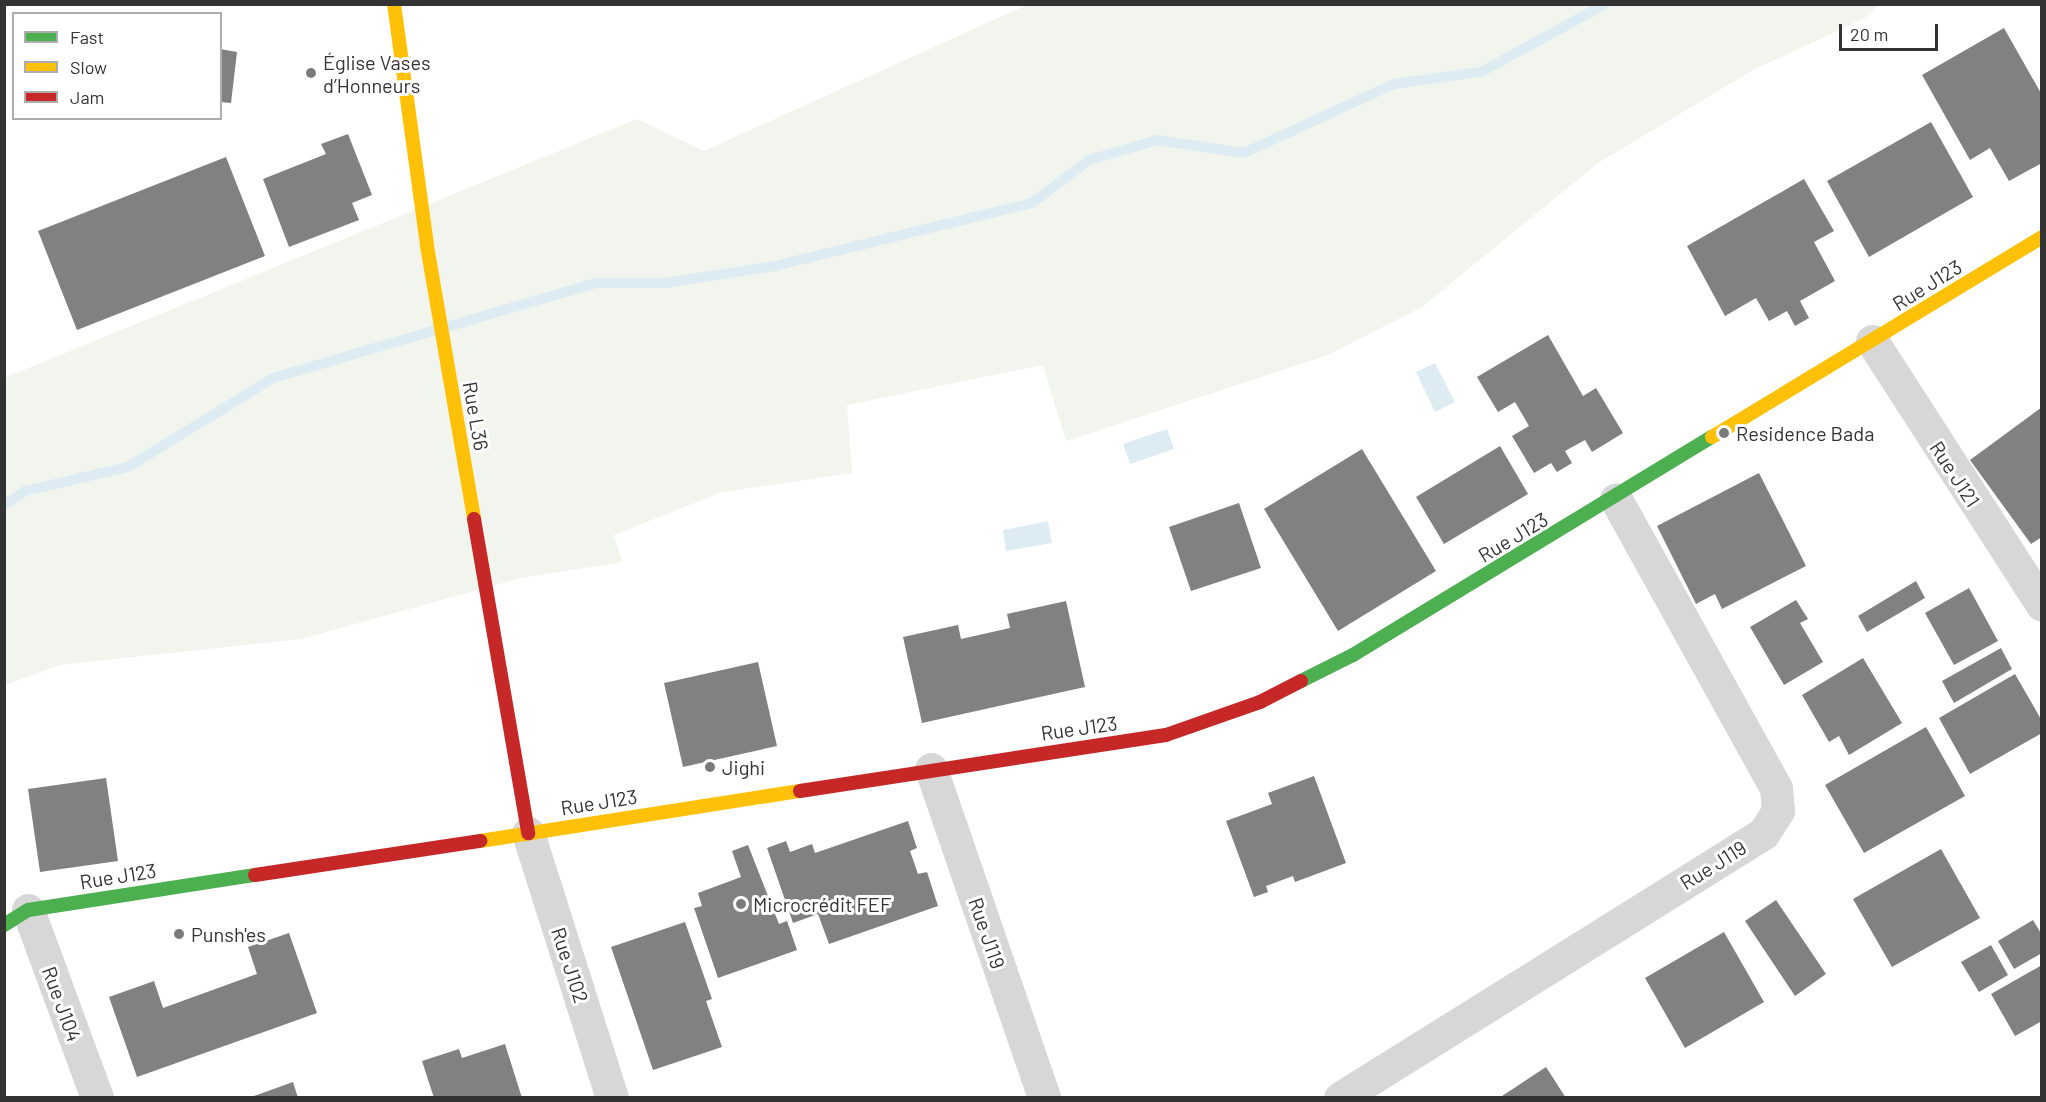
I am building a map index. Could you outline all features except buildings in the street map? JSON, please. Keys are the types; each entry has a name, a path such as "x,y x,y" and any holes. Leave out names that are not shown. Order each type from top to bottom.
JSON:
{"street":[{"name":"Rue L36","path":"394,4 427,246 528,833"},
{"name":"Rue J123","path":"16,917 931,769 1167,735 1260,702 1353,655 1616,499 2042,237"},
{"name":"Rue J121","path":"1872,341 2042,604"},
{"name":"Rue J119","path":"1341,1098 1763,834 1778,811 1776,788 1616,499"},
{"name":"Rue J119","path":"931,769 1044,1098"},
{"name":"Rue J102","path":"528,833 612,1098"},
{"name":"Rue J104","path":"16,917 97,1098"}],"shaded area":[{"path":"1027,5 1879,5 1865,18 1753,70 1598,163 1422,307 1328,355 1066,441 1043,365 847,405 852,473 722,492 614,535 623,562 521,578 301,639 60,665 5,685 4,378 637,119 704,151"},
{"path":"1435,363 1455,402 1435,412 1416,372"},
{"path":"1167,429 1174,449 1130,464 1123,444"},
{"path":"1048,521 1052,543 1006,551 1003,530"}],"waterway":[{"path":"4,505 25,491 128,467 273,378 596,283 666,283 775,266 1032,203 1089,160 1157,140 1244,153 1394,84 1481,72 1605,4"}],"traffic: fast":[{"path":"1301,681 1353,655 1712,437"},
{"path":"4,925 28,910 255,875"}],"traffic: slow":[{"path":"394,4 427,246 474,519"},
{"path":"1712,437 2042,237"},
{"path":"480,841 800,791"}],"traffic: jam":[{"path":"474,519 528,833"},
{"path":"800,791 1166,735 1260,702 1301,681"},
{"path":"255,875 480,841"}],"place":[{"name":"Église Vases d’Honneurs","path":"311,73"},
{"name":"Residence Bada","path":"1724,433"},
{"name":"Jighi","path":"710,767"},
{"name":"Microcrédit FEF","path":"741,904"},
{"name":"Punsh'es","path":"179,934"}]}
